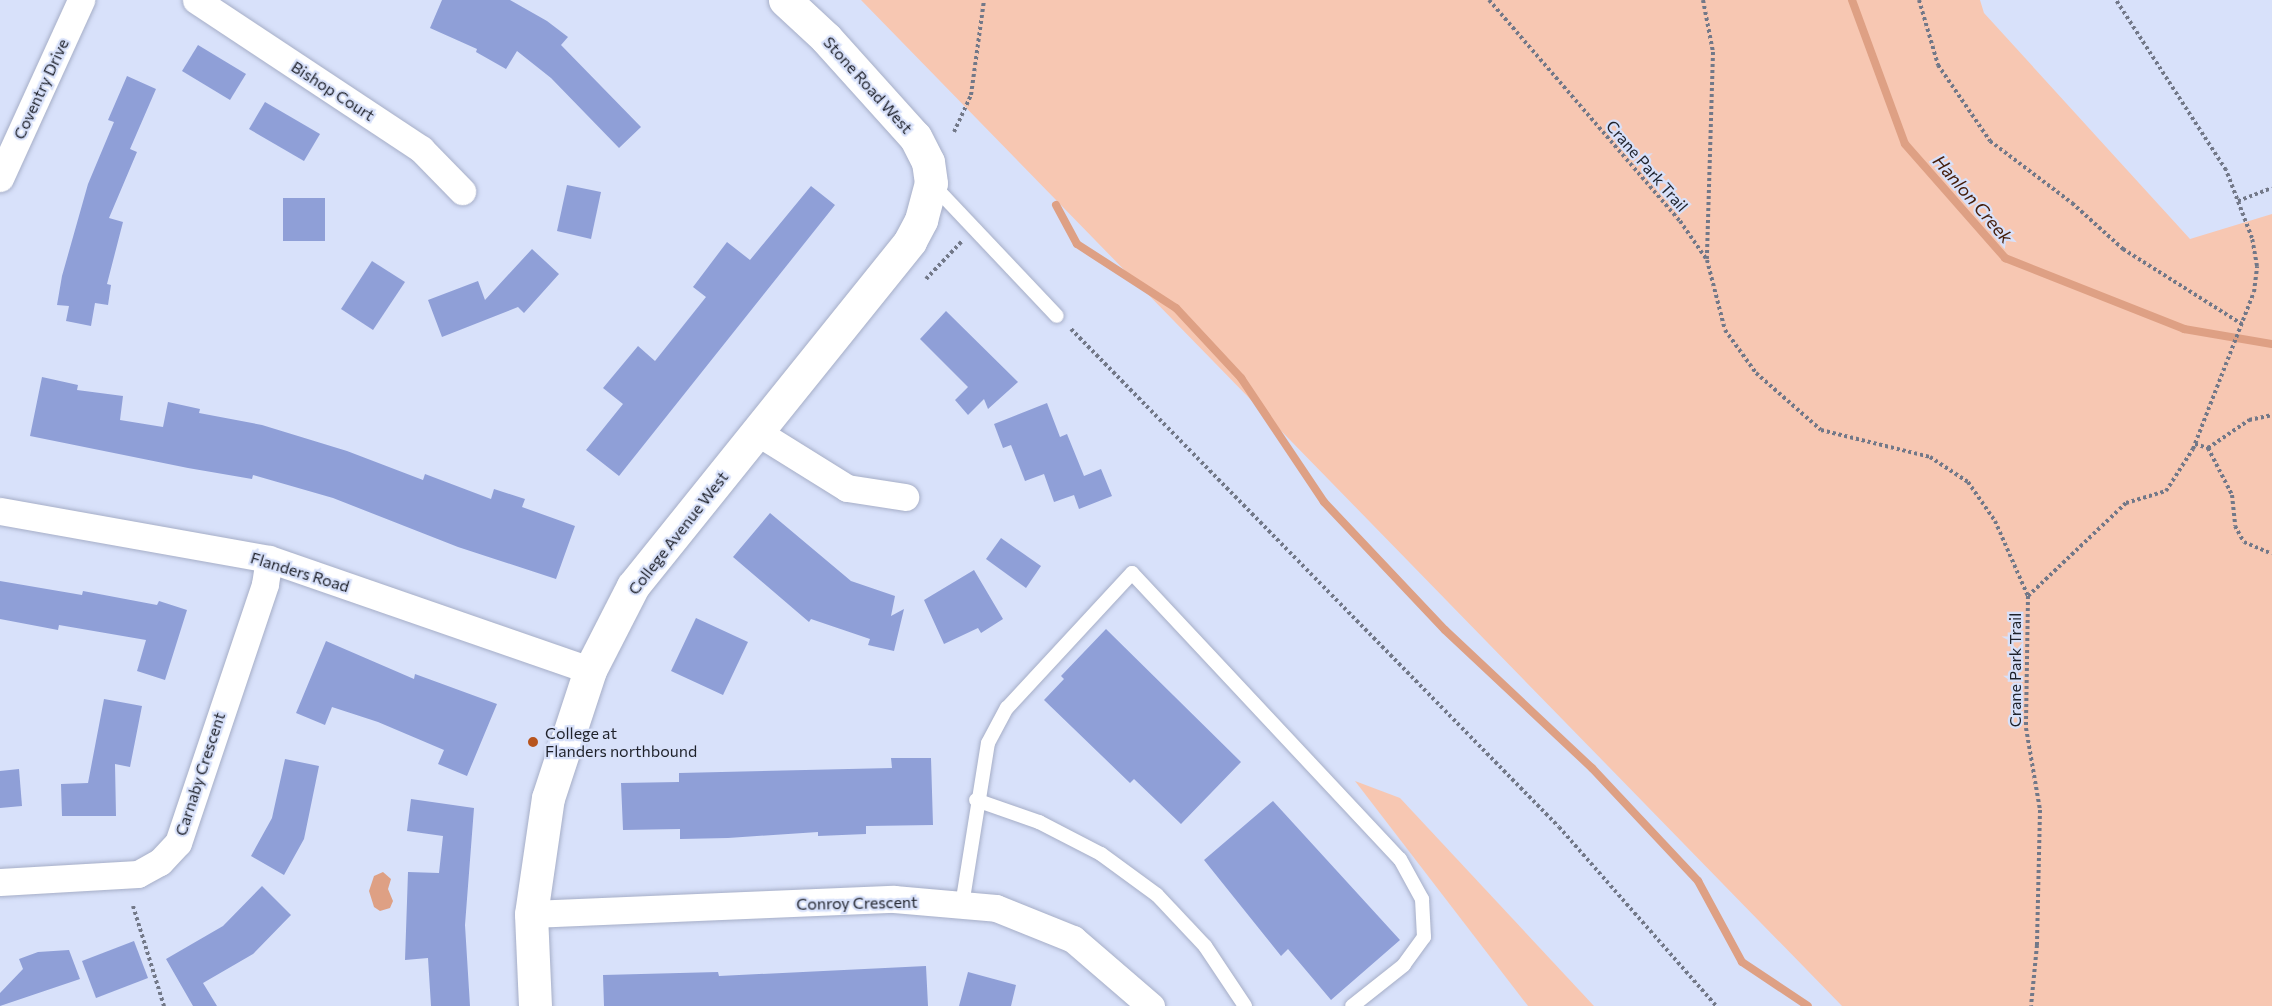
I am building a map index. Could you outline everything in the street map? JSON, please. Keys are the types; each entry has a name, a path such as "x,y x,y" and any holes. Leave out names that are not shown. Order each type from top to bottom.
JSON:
{"street":[{"name":"Coventry Drive","path":"0,178 81,0"},
{"name":"Bishop Court","path":"196,0 421,149 462,191"},
{"name":"Stone Road West","path":"785,0 826,38 915,137 928,162 931,183"},
{"name":"College Avenue West","path":"534,1006 531,914 548,798 590,670 633,586 910,242 921,220 931,183"},
{"path":"757,432 847,488 905,497"},
{"name":"Flanders Road","path":"0,511 269,559 590,670"},
{"name":"Carnaby Crescent","path":"0,882 138,874 160,862 178,843 265,584 269,559"},
{"name":"Conroy Crescent","path":"531,914 894,899 996,908 1073,939 1151,1006"}],"lane":[{"path":"931,183 1057,316"},
{"path":"962,905 976,800 988,743 1007,708 1132,573 1400,859 1422,899 1424,938 1404,965 1352,1006"},
{"path":"976,800 1050,827 1101,854 1157,895 1205,946 1245,1006"}],"path":[{"path":"954,132 971,95 984,0"},
{"name":"Crane Park Trail","path":"1489,0 1603,135 1648,180 1707,260 1725,330 1756,373 1821,430 1930,457 1968,483 1995,521 2028,596 2026,728 2040,810 2037,945 2031,1006"},
{"path":"1703,0 1713,52 1707,260"},
{"path":"1918,0 1938,65 1990,141 2123,249 2242,326"},
{"path":"2028,596 2126,503 2166,491 2195,444 2254,292 2257,266 2252,238 2226,170 2196,118 2116,0"},
{"path":"2238,201 2272,188"},
{"path":"926,279 975,228"},
{"path":"1057,316 1559,827 1716,1006"},
{"path":"2208,448 2249,420 2272,415"},
{"path":"2195,444 2208,448 2232,495 2235,526 2244,542 2272,554"},
{"path":"133,906 164,1006"}],"shaded area":[{"path":"861,0 1980,0 1984,13 2190,239 2272,214 2272,1006 1842,1006"},
{"path":"1355,781 1400,798 1594,1006 1528,1006"},
{"path":"383,872 391,879 388,889 393,901 390,908 380,911 374,907 369,891 374,876"}],"building":[{"path":"442,0 510,0 547,21 568,37 561,45 641,127 619,148 551,78 517,51 506,69 476,52 477,49 430,28"},
{"path":"198,45 246,74 230,100 182,71"},
{"path":"127,76 156,89 130,149 137,152 109,218 123,222 107,284 111,285 108,305 95,303 91,326 66,321 69,306 57,305 62,276 88,184 114,122 108,120"},
{"path":"265,102 320,134 304,161 249,129"},
{"path":"567,185 601,192 591,239 557,231"},
{"path":"811,186 835,205 619,476 586,450 623,404 603,388 638,346 655,361 706,297 693,287 727,242 750,260"},
{"path":"283,198 325,198 325,241 283,241"},
{"path":"532,249 559,274 524,313 518,307 442,337 428,300 478,281 485,300"},
{"path":"372,261 405,282 373,330 341,309"},
{"path":"946,311 1018,382 988,409 984,399 968,415 955,400 968,387 920,339"},
{"path":"42,377 78,385 77,390 123,396 120,420 163,427 168,402 200,409 199,413 262,425 347,451 423,480 425,474 491,499 494,489 525,499 522,507 575,526 556,579 458,547 333,498 253,475 252,479 188,468 30,436"},
{"path":"1047,403 1060,437 1067,434 1084,476 1101,469 1112,496 1079,509 1074,495 1054,502 1044,474 1025,481 1011,445 1003,448 994,424"},
{"path":"770,513 851,581 895,596 891,616 904,609 894,651 868,645 870,639 811,619 809,622 733,557"},
{"path":"1001,538 1041,566 1026,588 986,559"},
{"path":"974,570 1003,619 981,633 978,628 944,644 924,600"},
{"path":"0,581 82,595 83,591 157,605 159,601 187,610 165,680 137,671 146,640 59,625 58,630 0,619"},
{"path":"696,618 748,642 723,695 671,671"},
{"path":"1106,629 1241,762 1181,824 1134,779 1130,783 1044,700 1064,679 1061,676"},
{"path":"326,641 414,679 415,674 497,704 467,776 438,764 444,750 378,722 332,707 325,725 296,713"},
{"path":"104,699 142,706 130,767 115,764 116,816 62,816 61,784 88,783"},
{"path":"891,758 931,758 933,825 866,826 866,834 818,836 818,832 680,839 680,829 623,830 621,783 679,782 679,773 892,768"},
{"path":"285,759 319,766 304,839 284,875 251,856 272,818"},
{"path":"19,769 22,806 0,808 0,771"},
{"path":"411,799 474,808 465,925 470,1006 431,1006 428,958 405,960 408,872 439,873 443,836 407,831"},
{"path":"1273,801 1400,940 1331,1000 1288,949 1281,956 1204,860"},
{"path":"262,886 291,915 253,954 203,983 217,1006 193,1006 166,959 223,926"},
{"path":"134,941 148,978 96,998 82,961"},
{"path":"69,950 80,979 0,1006 0,993 23,969 19,959 38,952"},
{"path":"926,966 928,1006 604,1006 603,975 718,972 719,976"},
{"path":"968,972 1016,985 1011,1006 959,1006"}],"waterway":[{"name":"Hanlon Creek","path":"1852,0 1905,144 2005,258 2184,329 2272,344"},
{"path":"1056,205 1077,244 1176,308 1241,378 1324,502 1445,630 1592,768 1698,881 1742,962 1808,1006"}],"place":[{"name":"College at Flanders northbound","path":"533,742"}]}
